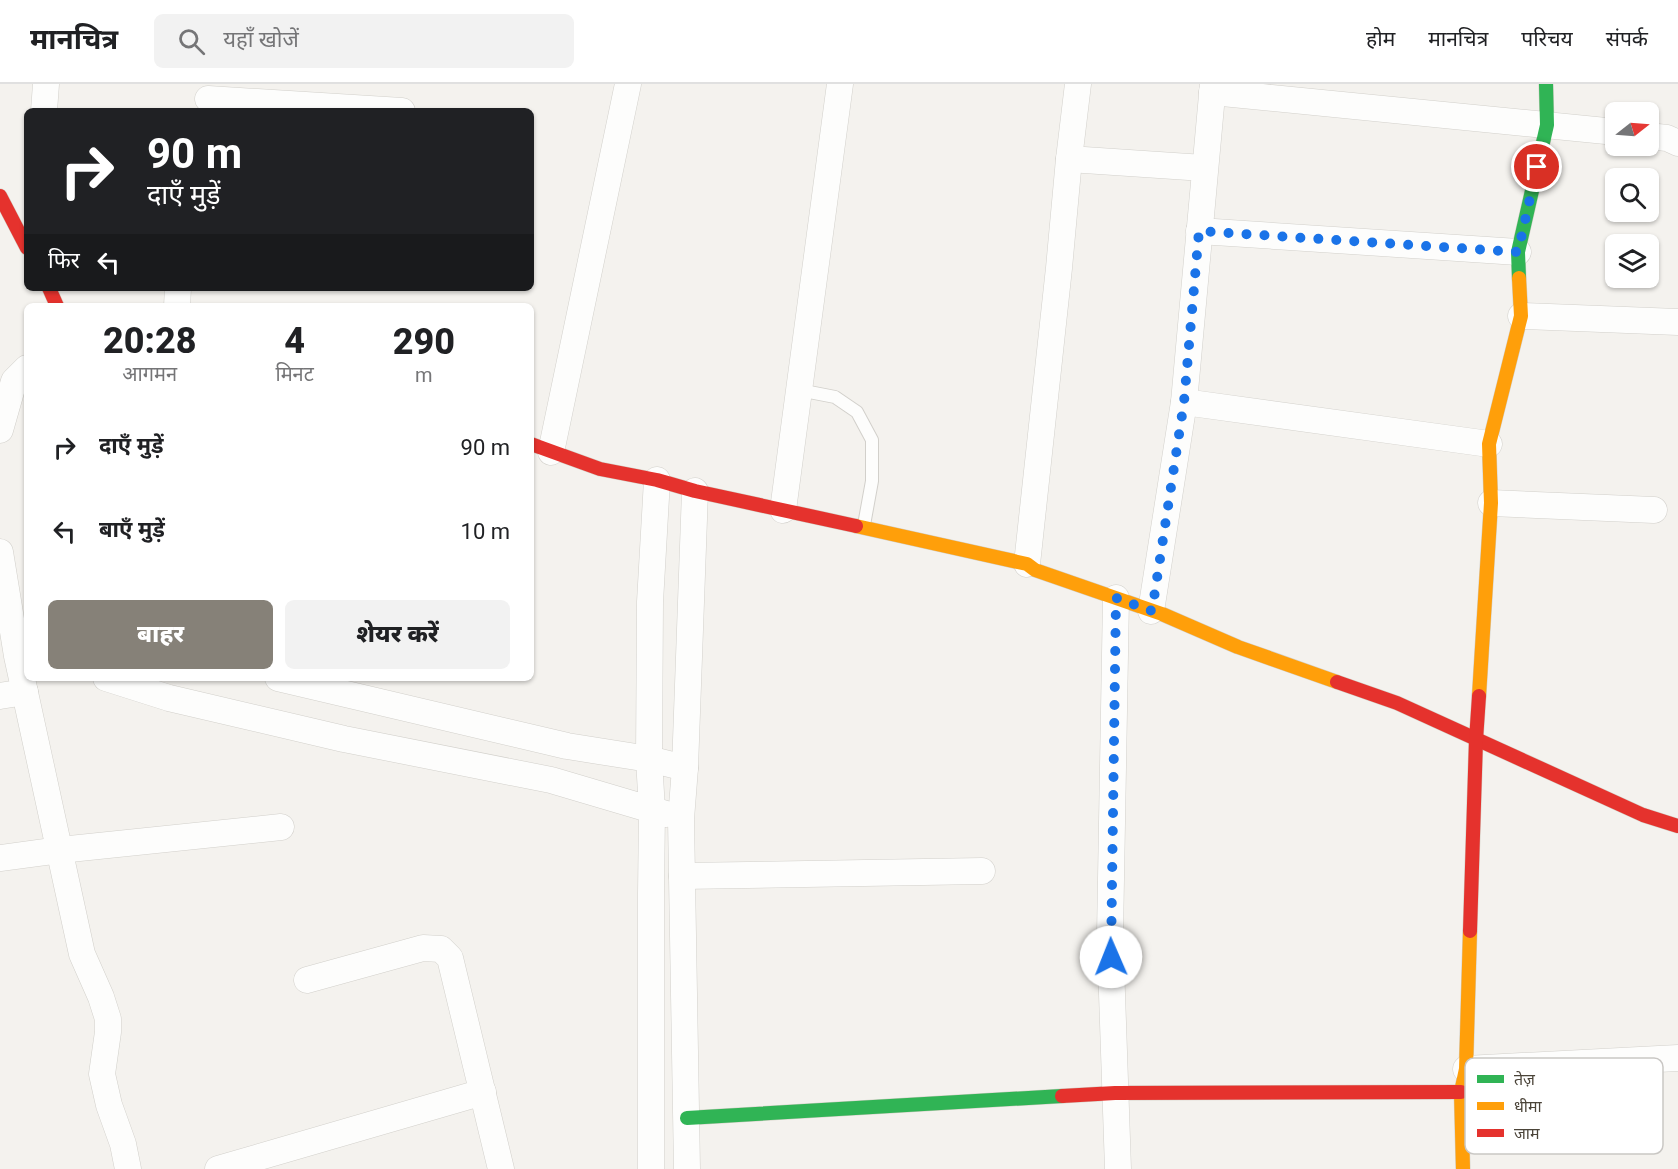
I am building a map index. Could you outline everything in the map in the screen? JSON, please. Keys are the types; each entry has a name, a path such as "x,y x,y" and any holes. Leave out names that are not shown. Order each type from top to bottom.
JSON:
{"street":[{"path":"44,108 46,84"},
{"path":"628,84 541,448 600,469 1027,564 1035,570 1152,611 1238,647 1397,703 1643,815 1678,826"},
{"path":"783,510 840,84"},
{"path":"1027,564 1078,84"},
{"path":"1463,1169 1463,1080 1476,740 1491,503 1489,444 1521,316 1518,252 1547,124 1546,84"},
{"path":"1152,611 1184,402 1213,88 1605,131"},
{"path":"207,98 357,108"},
{"path":"1659,137 1678,143"},
{"path":"1069,159 1204,168"},
{"path":"1,200 24,242"},
{"path":"1199,231 1518,252"},
{"path":"1521,316 1678,322"},
{"path":"0,430 14,381 24,371"},
{"path":"1184,402 1489,444"},
{"path":"651,1169 650,602 657,480"},
{"path":"687,1169 681,819 686,768 695,491"},
{"path":"1491,503 1654,510"},
{"path":"0,552 12,605 15,656 25,692 82,954 108,1019 102,1074 128,1169"},
{"path":"1116,598 1110,935 1118,1169"},
{"path":"115,681 169,698 344,739 551,780 681,819"},
{"path":"291,681 567,746 649,759 686,768"},
{"path":"0,696 25,692"},
{"path":"0,858 281,827"},
{"path":"682,876 982,871"},
{"path":"307,980 423,948 441,949 450,958 501,1169"},
{"path":"1663,1060 1678,1058"},
{"path":"687,1118 1115,1094 1463,1080"},
{"path":"218,1169 483,1092"}],"lane":[{"path":"799,390 835,397 857,412 872,440 872,481 863,528"}],"traffic: fast":[{"path":"1519,278 1518,252 1547,125 1546,84"},
{"path":"687,1118 1062,1096"}],"traffic: slow":[{"path":"1479,696 1491,503 1489,444 1521,316 1519,278"},
{"path":"856,526 1027,564 1035,570 1162,614 1238,647 1337,682"},
{"path":"1466,1058 1470,931"},
{"path":"1463,1169 1461,1092 1465,1074"}],"traffic: jam":[{"path":"0,196 24,242"},
{"path":"50,291 56,303"},
{"path":"534,445 600,469 856,526"},
{"path":"1337,682 1397,703 1643,815 1678,826"},
{"path":"1470,931 1479,696"},
{"path":"1062,1096 1115,1093 1461,1092"}],"route":[{"path":"1111,957 1116,598 1152,611 1184,402 1199,231 1518,252 1537,167"}]}
